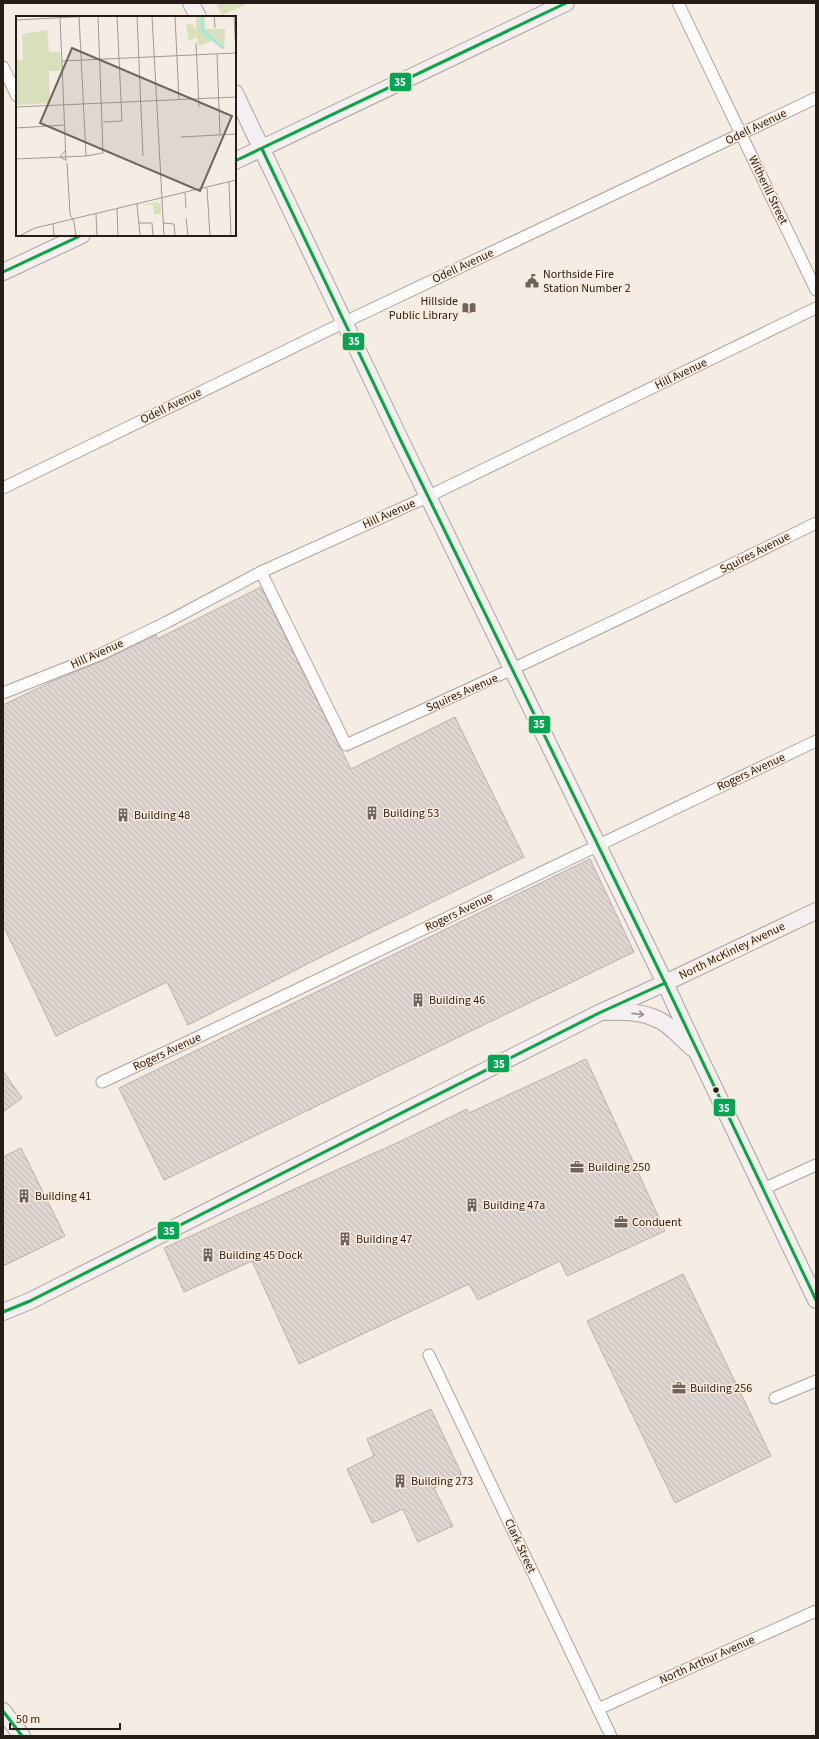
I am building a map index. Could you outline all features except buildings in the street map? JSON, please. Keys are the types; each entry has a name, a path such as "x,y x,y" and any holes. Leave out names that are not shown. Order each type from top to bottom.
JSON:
{"street":[{"path":"192,3 198,16"},
{"path":"236,161 566,3"},
{"name":"Witherill Street","path":"678,3 816,290"},
{"path":"3,67 16,94"},
{"path":"236,95 401,441 666,983 697,1052 816,1300"},
{"name":"Odell Avenue","path":"3,488 345,322 816,98"},
{"path":"3,272 80,236"},
{"name":"Hill Avenue","path":"3,693 99,655 167,622 261,572 429,496 816,308"},
{"name":"Squires Avenue","path":"261,572 346,745 513,670 677,592 816,523"},
{"name":"Rogers Avenue","path":"102,1082 816,741"},
{"name":"North McKinley Avenue","path":"3,1312 30,1301 599,1013 666,983 816,910"},
{"path":"599,1013 616,1012 644,1014 662,1021 697,1052"},
{"path":"763,1189 816,1165"},
{"name":"Clark Street","path":"429,1355 611,1736"},
{"path":"775,1398 816,1381"},
{"name":"North Arthur Avenue","path":"598,1709 816,1611"},
{"path":"3,1711 22,1736"}],"green space":[{"path":"216,3 249,3 222,15"}],"transit line":[{"name":"35","path":"236,161 566,3"},
{"name":"35","path":"262,149 401,441 665,983 816,1300"},
{"name":"35","path":"3,272 80,236"},
{"name":"35","path":"3,1312 30,1301 599,1013 665,983"},
{"name":"35","path":"3,1711 22,1736"}],"place":[{"name":"Northside Fire Station Number 2","path":"532,281"},
{"name":"Hillside Public Library","path":"469,308"},
{"name":"Building 53","path":"372,813"},
{"name":"Building 48","path":"123,815"},
{"name":"Building 46","path":"418,1000"},
{"name":"Building 250","path":"577,1167"},
{"name":"Building 41","path":"24,1196"},
{"name":"Building 47a","path":"472,1205"},
{"name":"Conduent","path":"621,1222"},
{"name":"Building 47","path":"345,1239"},
{"name":"Building 45 Dock","path":"208,1255"},
{"name":"Building 256","path":"679,1388"},
{"name":"Building 273","path":"400,1481"}]}
